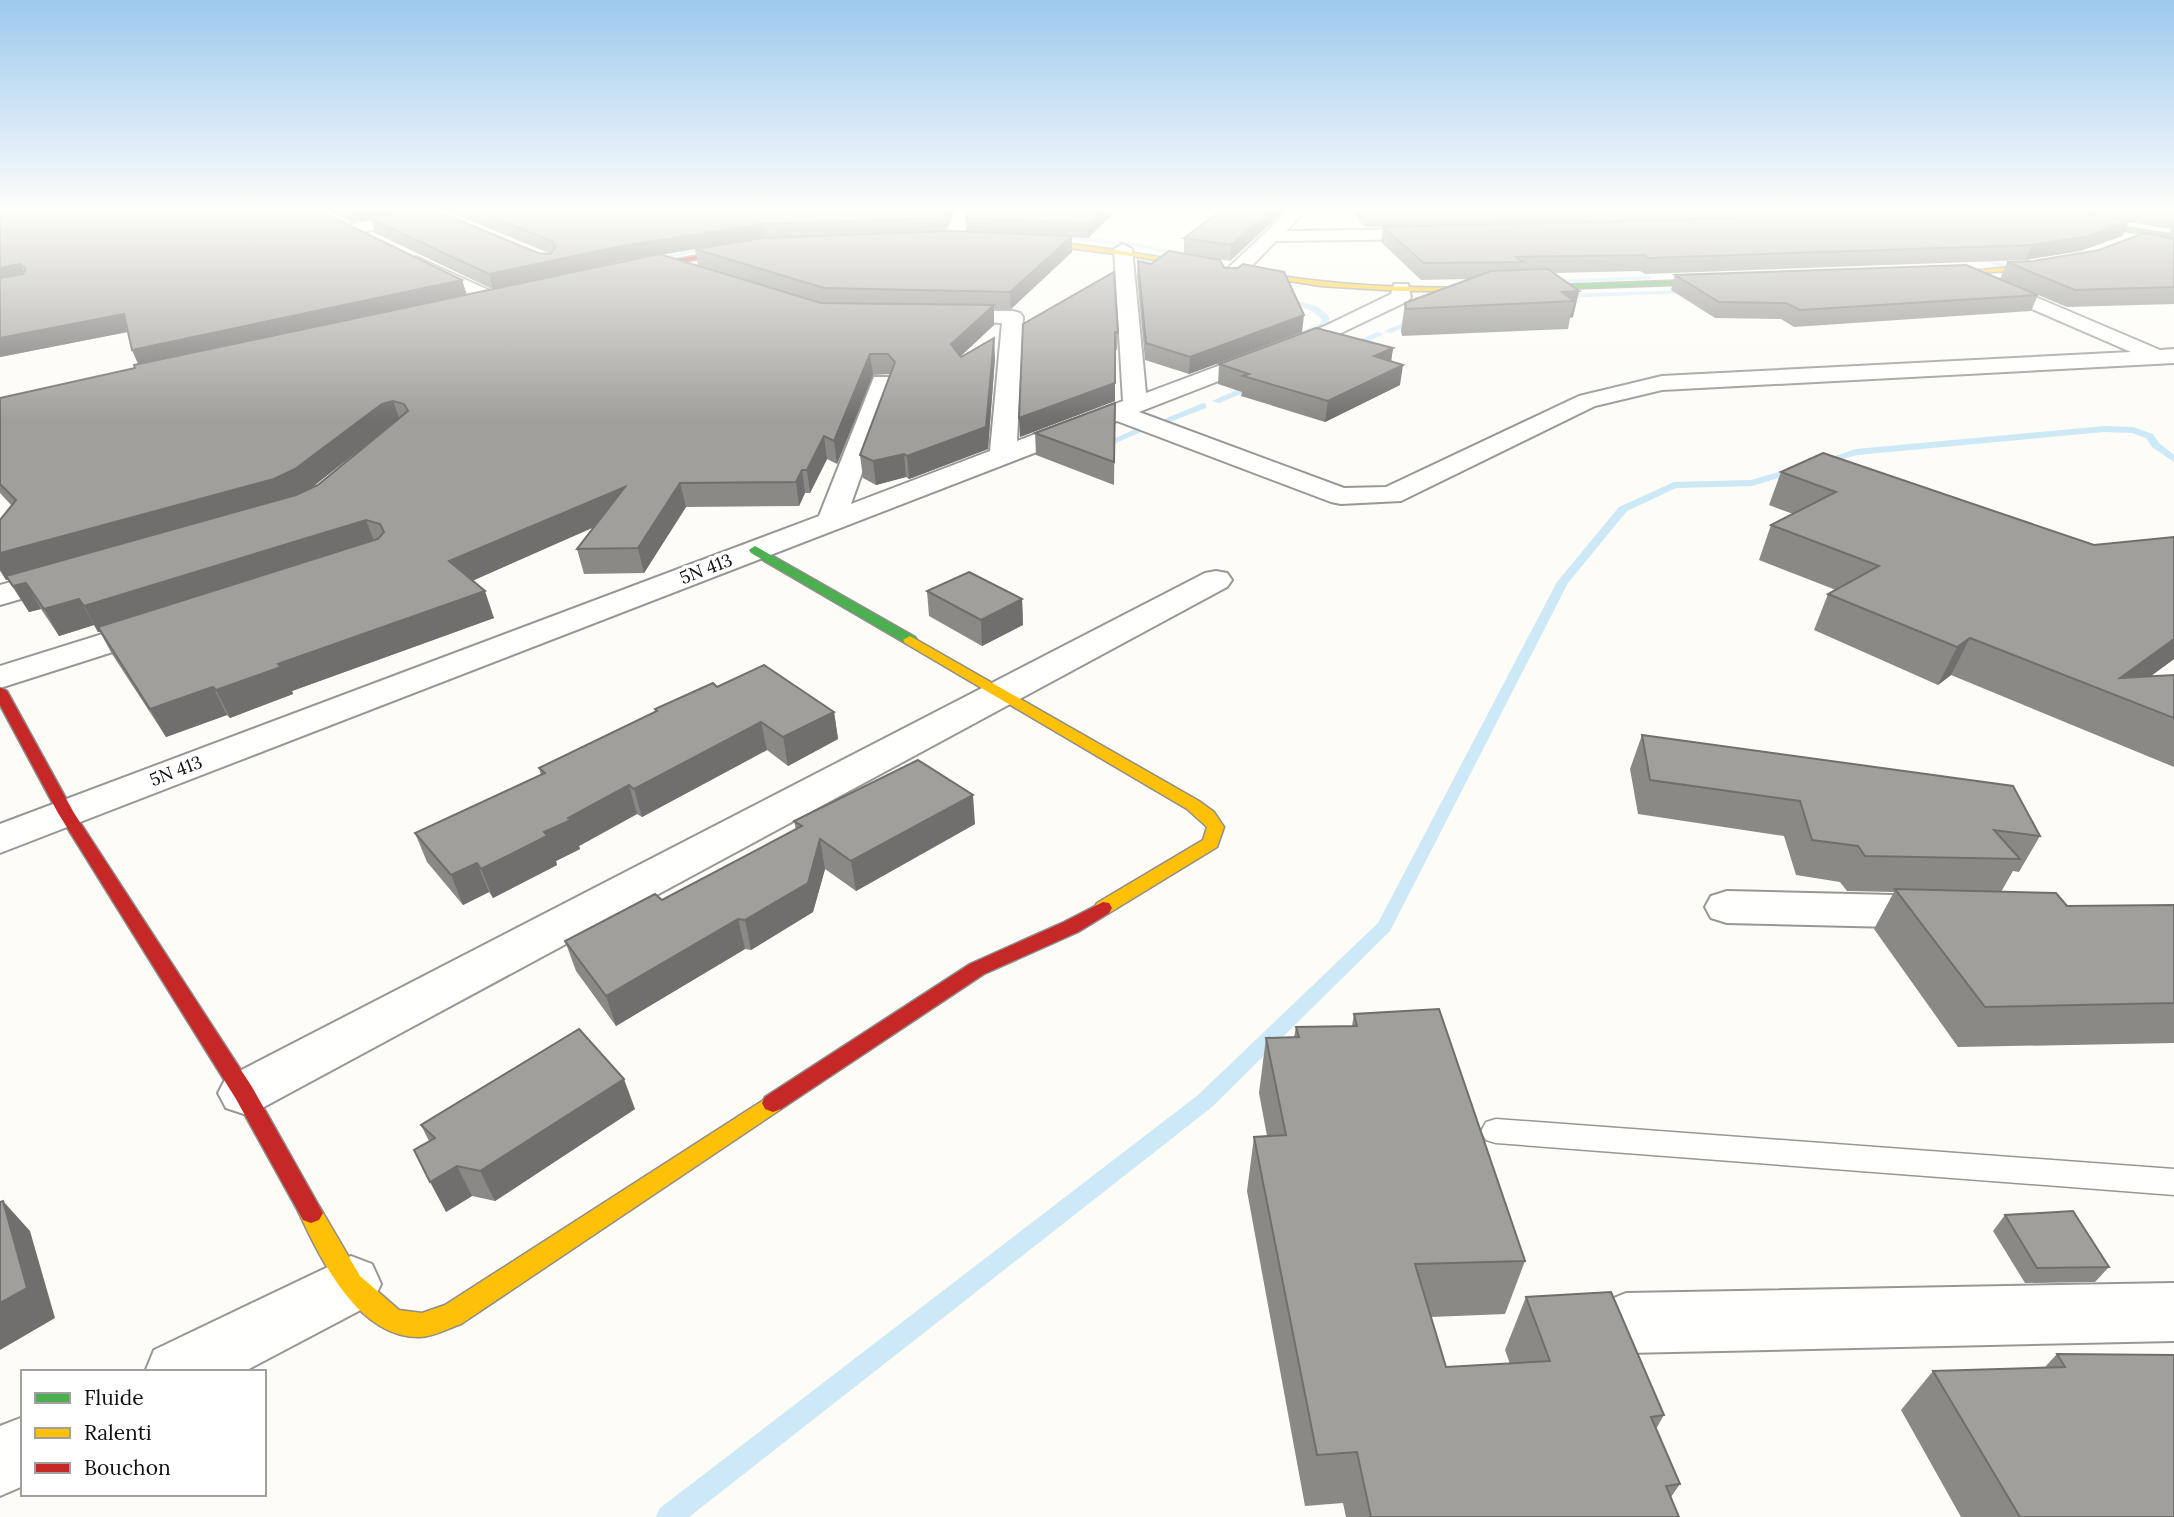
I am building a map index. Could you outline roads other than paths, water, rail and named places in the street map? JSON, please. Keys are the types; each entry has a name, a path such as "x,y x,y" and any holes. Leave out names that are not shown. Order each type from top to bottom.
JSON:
{"street":[{"path":"456,279 497,297"},
{"path":"1131,279 1126,409 1341,496 1391,495 1587,401 1662,383 2169,358"},
{"path":"1275,279 1401,292 1743,280"},
{"path":"1978,279 2169,358"},
{"name":"5N 413","path":"0,839 1332,330 1401,292"},
{"path":"463,304 497,297"},
{"path":"924,315 1013,317 1003,456"},
{"path":"831,521 883,383"},
{"path":"0,691 66,813 244,1093 351,1284 393,1322 422,1325 452,1315 977,969 1071,927 1211,843 1216,827 1201,810 755,550"},
{"path":"0,595 94,568"},
{"path":"244,1093 1216,580"},
{"path":"0,677 181,619"},
{"path":"1727,907 1979,913"},
{"path":"181,1370 351,1284"},
{"path":"1626,1323 2174,1312"},
{"path":"0,1462 21,1451"}],"lane":[{"path":"1496,1131 2174,1182"}],"waterway":[{"path":"1548,282 1630,279"},
{"path":"1559,296 1693,292"},
{"path":"1290,300 1313,308 1326,318 1325,324 1301,335"},
{"path":"1388,331 1419,319"},
{"path":"1349,347 1380,334"},
{"path":"1216,401 1257,384"},
{"path":"1187,412 1203,406"},
{"path":"1159,423 1182,414"},
{"path":"1818,463 1856,452 2104,429 2133,430 2150,436 2155,445 2174,459"},
{"path":"1099,447 1141,430"},
{"path":"669,1517 1205,1101 1384,927 1563,582 1623,509 1674,485 1752,483 1799,469"}]}
